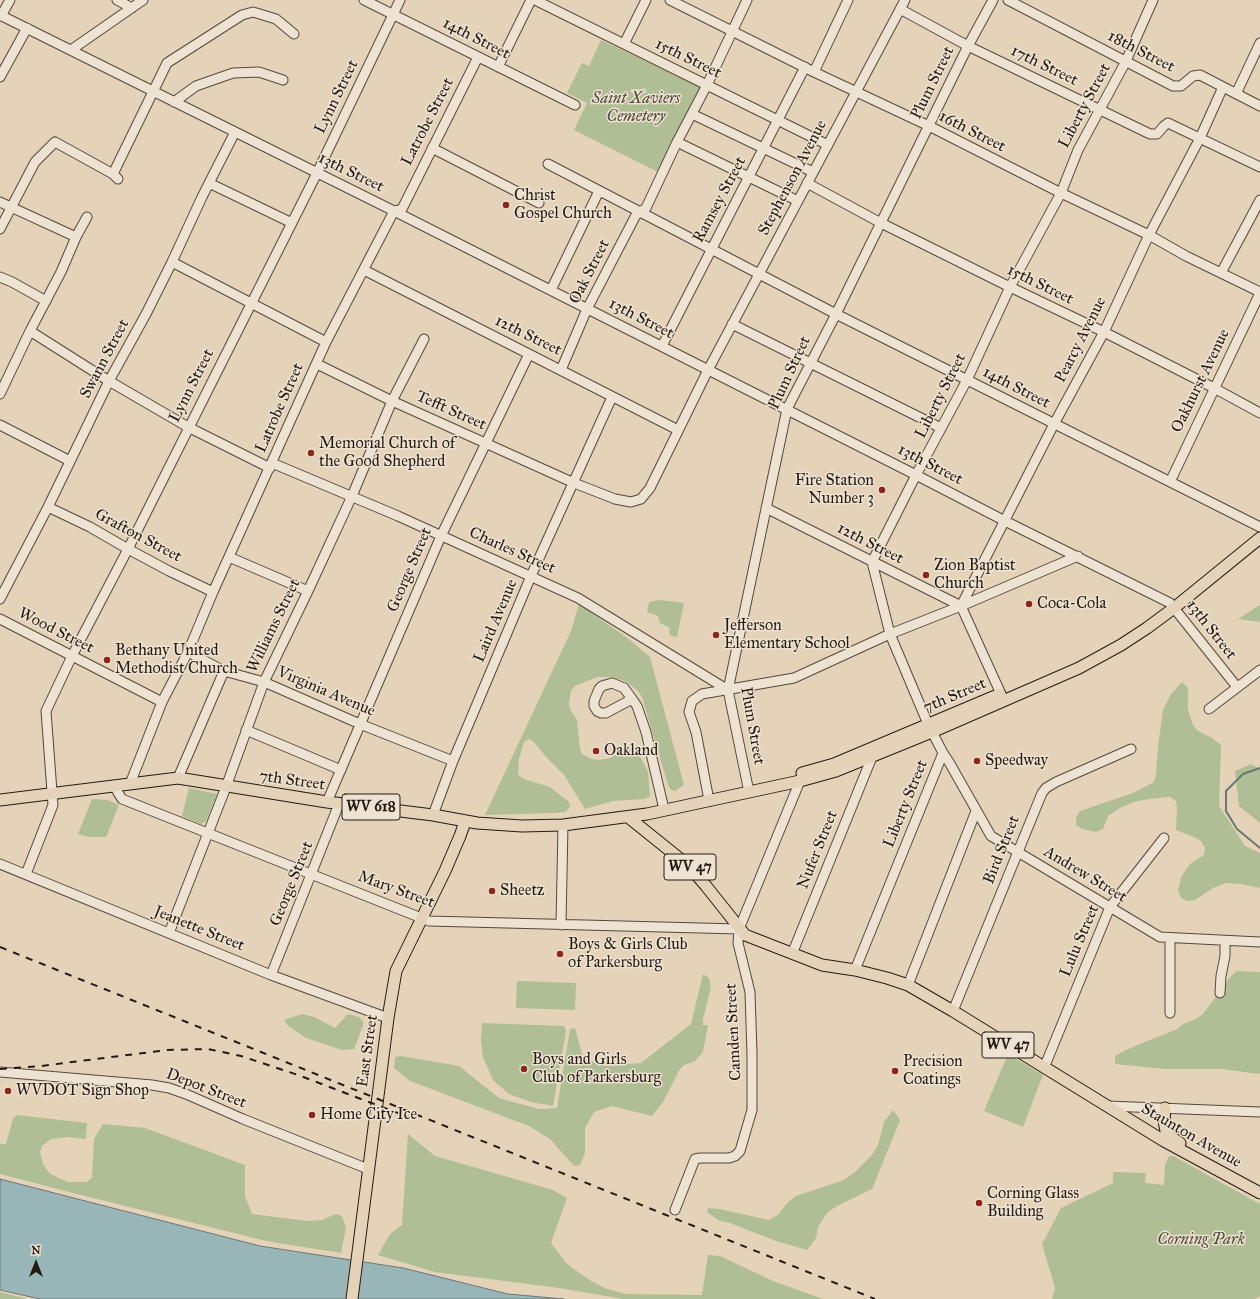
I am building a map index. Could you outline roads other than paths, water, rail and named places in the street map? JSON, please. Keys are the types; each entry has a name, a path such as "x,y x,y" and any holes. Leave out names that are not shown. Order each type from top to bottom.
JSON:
{"main road":[{"name":"7th Street","path":"0,800 178,778 226,787 339,804 433,815 465,822 522,826 563,825 628,817 749,788 836,771 872,757 1001,694 1062,668 1113,643 1172,605 1260,530"},
{"name":"7th Street","path":"802,777 930,728 1092,662 1121,645 1260,538"},
{"name":"7th Street","path":"628,817 646,808 749,788"},
{"name":"Staunton Avenue","path":"628,817 689,866 745,935 822,965 855,970 908,985 1153,1134 1260,1193"},
{"name":"East Street","path":"352,1299 388,1018 396,971 445,871 465,822"},
{"path":"1165,1108 1164,1121 1166,1132 1210,1161 1223,1173"},
{"path":"1153,1134 1164,1121"}],"street":[{"path":"1,15 10,0"},
{"path":"117,0 132,8"},
{"path":"71,50 143,0"},
{"name":"14th Street","path":"364,0 575,105"},
{"name":"Lynn Street","path":"26,874 52,805 46,711 72,656 252,304 400,0"},
{"path":"498,67 531,0"},
{"name":"15th Street","path":"535,0 828,145"},
{"path":"624,44 646,0"},
{"name":"16th Street","path":"670,0 814,72 929,126 1061,194 1148,235 1186,256 1260,292"},
{"name":"Oak Street","path":"561,370 587,308 636,215 646,208 747,0"},
{"path":"814,72 848,0"},
{"name":"Stephenson Avenue","path":"662,462 732,324 905,0"},
{"name":"Plum Street","path":"749,788 728,690 787,409 836,314 968,46 993,0"},
{"name":"18th Street","path":"1008,0 1173,86 1181,86 1193,76 1200,75 1260,106"},
{"name":"Liberty Street","path":"855,970 943,753 930,728 890,634 872,562 916,475 967,380 1010,287 1061,194 1078,150 1126,61 1153,0"},
{"name":"17th Street","path":"900,9 968,46 1150,134 1157,134 1168,123 1260,167"},
{"path":"0,229 35,162 55,142 116,176 153,91 167,63 242,14 253,12 276,19 294,34"},
{"name":"13th Street","path":"1,15 587,308 1172,605 1237,687"},
{"path":"0,76 27,28"},
{"path":"1236,94 1260,43"},
{"name":"Latrobe Street","path":"130,784 162,702 188,652 213,592 326,342 394,211 402,209 478,57"},
{"name":"Ramsey Street","path":"662,346 804,67"},
{"path":"174,102 196,86 233,73 259,72 283,80"},
{"name":"Pearcy Avenue","path":"961,606 1054,424 1104,332 1148,235 1200,138 1223,87"},
{"path":"692,114 813,172"},
{"name":"Swann Street","path":"1,594 48,507 109,381 146,314 235,132"},
{"path":"677,142 798,201"},
{"path":"432,148 539,203"},
{"name":"14th Street","path":"548,164 836,314 1260,527"},
{"path":"209,183 292,223"},
{"name":"15th Street","path":"807,183 881,223 1104,332 1260,413"},
{"path":"551,290 599,191"},
{"path":"1221,273 1260,200"},
{"path":"0,202 76,237"},
{"path":"0,394 87,217"},
{"path":"172,262 326,342"},
{"name":"12th Street","path":"364,270 678,430"},
{"path":"0,277 46,301"},
{"name":"Oakhurst Avenue","path":"1170,482 1260,292"},
{"path":"732,324 941,428"},
{"name":"Charles Street","path":"30,331 109,381 188,427 271,465 352,496 578,598 728,690"},
{"name":"Williams Street","path":"169,933 226,787 264,682 352,496 392,401 424,339"},
{"name":"George Street","path":"327,802 442,536 485,443 529,354"},
{"name":"Tefft Street","path":"317,364 392,401 574,483 615,499 631,502 641,499 650,488 662,462"},
{"name":"Laird Avenue","path":"433,815 453,761 531,576 612,397"},
{"path":"0,425 70,462"},
{"name":"Grafton Street","path":"48,507 90,527 128,549 213,592"},
{"name":"12th Street","path":"766,508 961,606"},
{"path":"708,795 696,732 690,712 692,701 702,694 794,678 890,634 961,606 1078,556"},
{"path":"229,557 308,591"},
{"path":"961,606 1001,694"},
{"name":"Wood Street","path":"0,619 162,702"},
{"name":"Virginia Avenue","path":"188,652 224,671 264,682 360,724 453,761"},
{"path":"1209,709 1260,670"},
{"path":"178,778 224,671"},
{"path":"632,699 637,706 646,732 663,805"},
{"path":"246,730 341,770"},
{"name":"Bird Street","path":"953,1011 1017,851 1039,799 1046,788 1056,782 1131,749"},
{"name":"Andrew Street","path":"943,753 991,836 1160,937 1259,944"},
{"name":"Nufer Street","path":"792,954 872,757"},
{"name":"Camden Street","path":"675,1210 695,1159 729,1158 735,1156 740,1151 752,1110 752,1054 750,992 738,944 739,929 802,777"},
{"name":"Mary Street","path":"114,786 122,798 429,921 739,929"},
{"name":"George Street","path":"271,975 339,804"},
{"path":"908,985 976,811"},
{"path":"561,924 563,825"},
{"name":"Lulu Street","path":"1044,1068 1110,907 1164,838"},
{"name":"Jeanette Street","path":"0,864 271,975 388,1018"},
{"path":"1170,938 1170,1013"},
{"path":"1220,993 1221,976 1225,956 1225,941"},
{"name":"Depot Street","path":"0,1072 152,1085 169,1088 368,1169"},
{"name":"Staunton Avenue","path":"1108,1106 1260,1112"}],"water":[{"path":"0,1179 260,1246 403,1268 508,1294 564,1299 40,1299 0,1290"}],"waterway":[{"path":"1260,768 1243,774 1226,791 1226,811 1237,829 1260,848"}],"railway":[{"path":"0,947 875,1299"},
{"path":"0,1069 41,1066 167,1050 208,1049 241,1056 298,1075 411,1118"}],"place":[{"name":"Christ Gospel Church","path":"506,205"},
{"name":"Memorial Church of the Good Shepherd","path":"311,453"},
{"name":"Fire Station Number 3","path":"882,490"},
{"name":"Zion Baptist Church","path":"926,575"},
{"name":"Coca-Cola","path":"1029,604"},
{"name":"Jefferson Elementary School","path":"716,635"},
{"name":"Bethany United Methodist Church","path":"107,660"},
{"name":"Oakland","path":"596,751"},
{"name":"Speedway","path":"977,761"},
{"name":"Sheetz","path":"492,891"},
{"name":"Boys & Girls Club of Parkersburg","path":"560,954"},
{"name":"Boys and Girls Club of Parkersburg","path":"524,1069"},
{"name":"Precision Coatings","path":"895,1071"},
{"name":"WVDOT Sign Shop","path":"8,1091"},
{"name":"Home City Ice","path":"312,1115"},
{"name":"Corning Glass Building","path":"979,1203"}],"park label":[{"name":"Saint Xaviers Cemetery","path":"636,108"},
{"name":"Corning Park","path":"1201,1240"}]}
